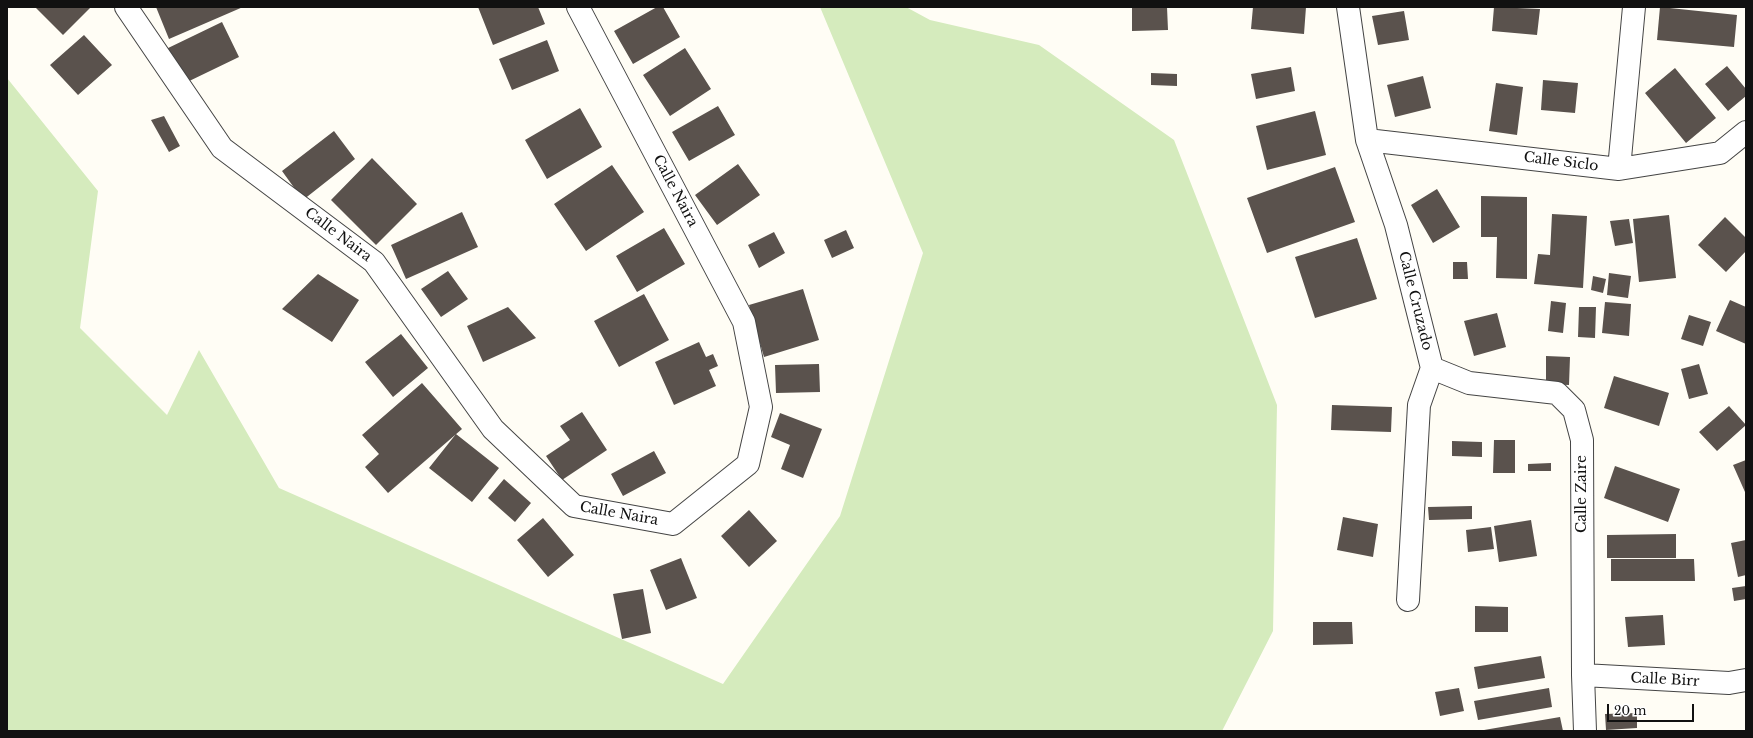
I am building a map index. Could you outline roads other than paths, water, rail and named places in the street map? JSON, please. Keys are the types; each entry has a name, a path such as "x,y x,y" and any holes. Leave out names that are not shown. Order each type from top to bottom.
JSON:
{"street":[{"name":"Calle Naira","path":"126,7 222,148 374,262 493,429 568,501 574,506 673,524 748,464 761,407 744,322 578,7"},
{"name":"Calle Cruzado","path":"1348,7 1367,140 1396,226 1432,368 1419,405 1408,600"},
{"path":"1619,169 1634,7"},
{"name":"Calle Siclo","path":"1367,140 1619,169 1720,153 1746,132"},
{"name":"Calle Zaire","path":"1432,368 1469,383 1557,393 1574,410 1582,440 1583,675 1585,731"},
{"name":"Calle Birr","path":"1583,675 1729,683 1746,680"}]}
